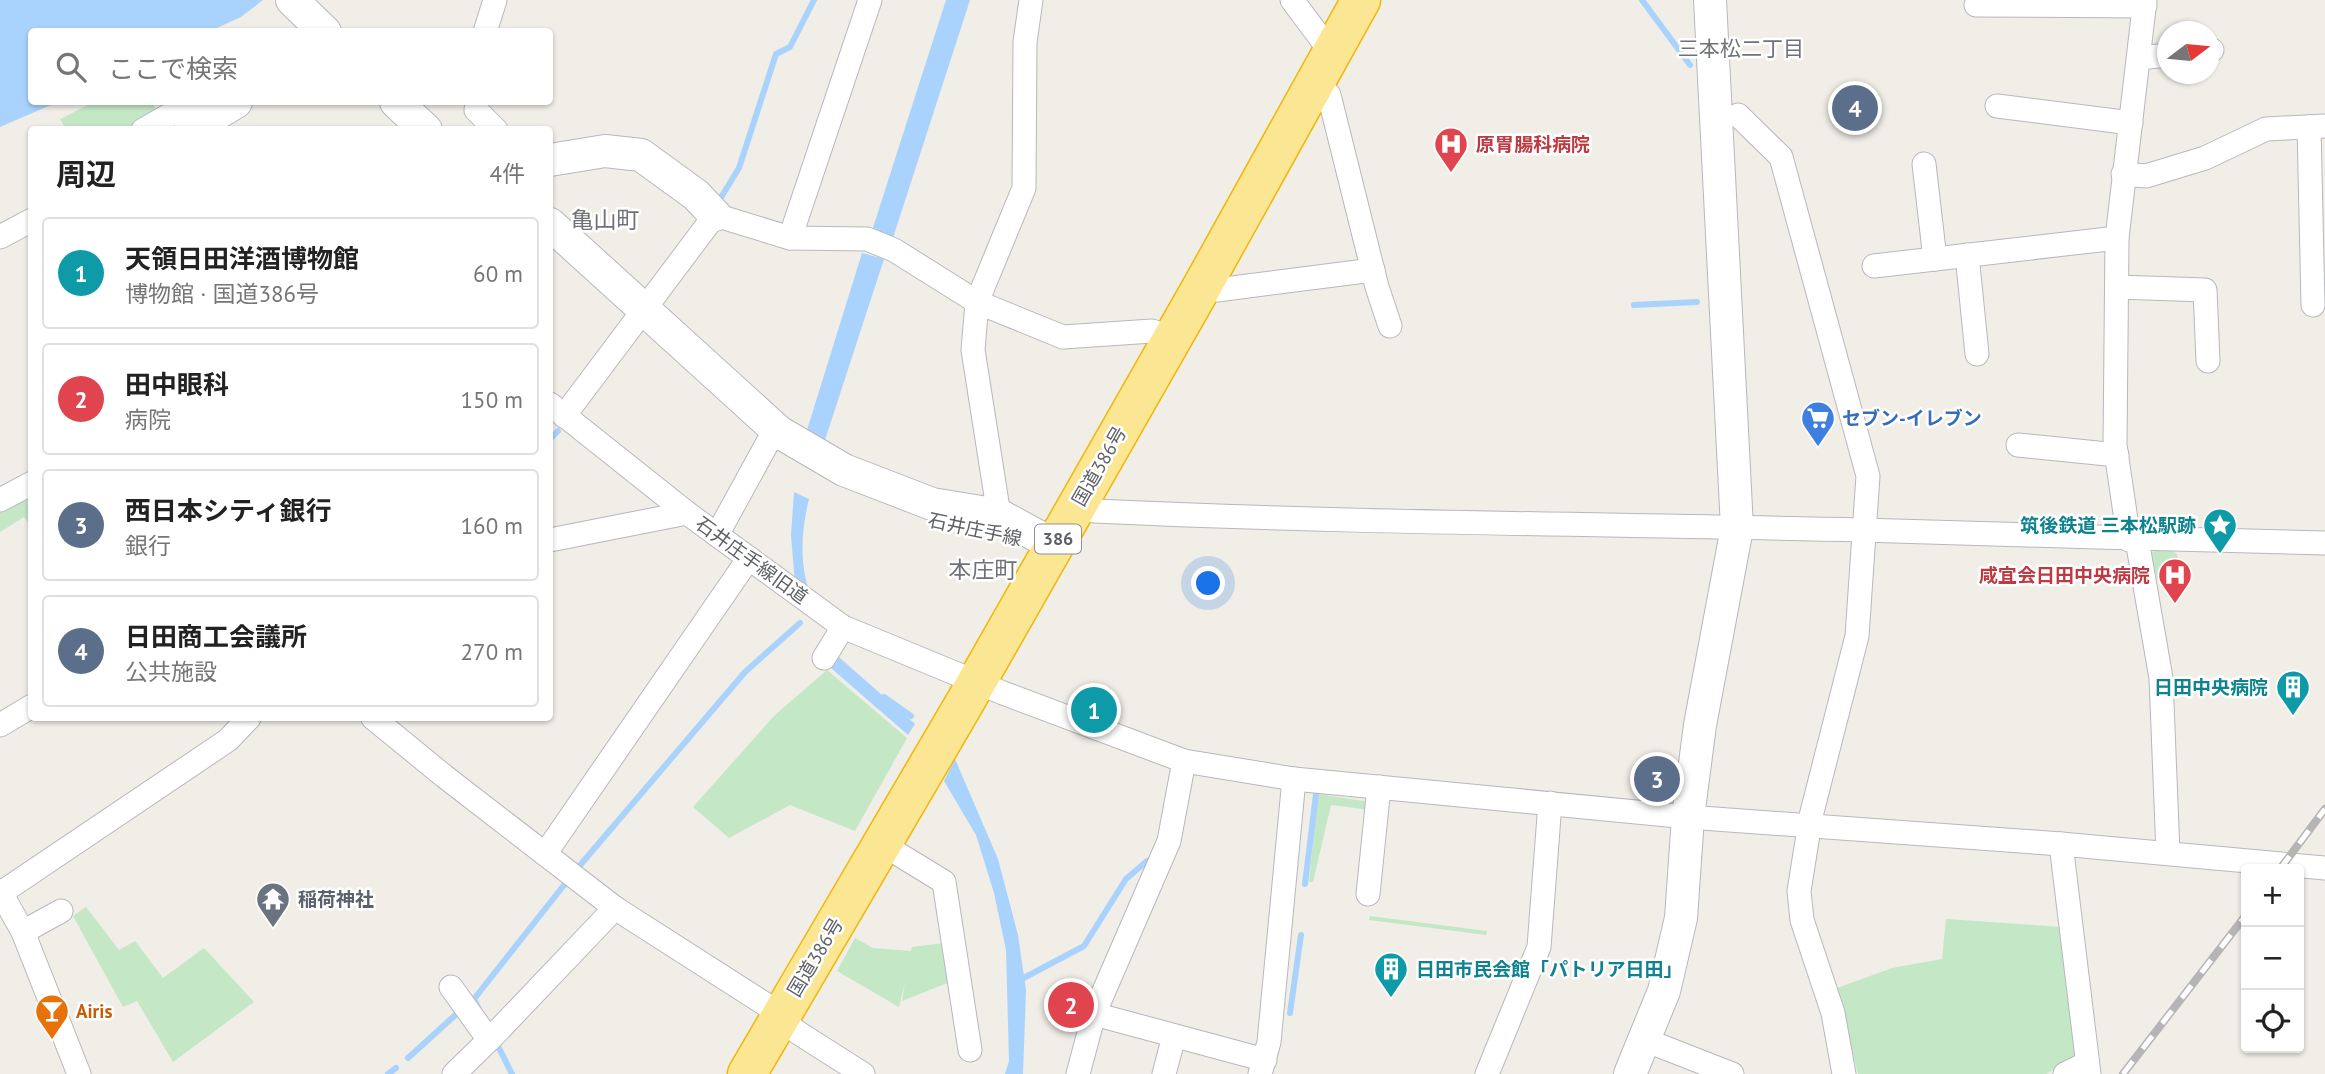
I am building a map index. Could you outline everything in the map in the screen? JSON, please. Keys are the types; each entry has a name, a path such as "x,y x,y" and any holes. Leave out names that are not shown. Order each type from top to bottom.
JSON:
{"highway":[{"name":"国道386号","path":"747,1074 1055,545 1361,0"}],"main road":[{"path":"1630,1074 1664,991 1681,918 1688,817 1700,725 1738,528 1710,0"},
{"path":"296,4 321,28"},
{"path":"197,126 231,105"},
{"path":"399,105 422,126"},
{"path":"423,105 445,126"},
{"path":"553,160 605,151 641,155 696,195 715,215"},
{"name":"石井庄手線","path":"553,227 768,442 839,488 929,521 1055,545"},
{"name":"石井庄手線","path":"553,244 779,432 814,454 844,470 932,504 999,515 1055,545"}],"street":[{"path":"486,28 495,0"},
{"path":"790,238 870,0"},
{"path":"999,515 973,351 977,302 1024,188 1025,42 1031,0"},
{"path":"1293,0 1324,66 1373,270 1390,326"},
{"path":"1976,5 2145,3 2117,238 2117,455 2161,678 2168,853"},
{"path":"2139,58 2157,56"},
{"path":"150,126 187,105"},
{"path":"477,105 476,110 492,126"},
{"path":"1997,106 2131,123"},
{"path":"1738,115 1781,157 1868,476 1857,636 1810,825 1799,891 1802,920 1833,1013 1844,1074"},
{"path":"2123,174 2146,176 2205,158 2266,129 2317,127 2313,304"},
{"path":"1924,164 1935,259"},
{"path":"557,410 638,315 715,215 790,238 867,239 894,250 977,302 1063,337 1152,331 1173,338"},
{"path":"0,237 28,222"},
{"path":"1874,266 2117,238"},
{"path":"1967,255 1977,354"},
{"path":"1200,290 1373,270"},
{"path":"2117,287 2205,290 2208,361"},
{"name":"石井庄手線旧道","path":"557,410 687,513 823,612 834,642 976,681 1184,761 1294,779 1688,817 2168,853 2311,873"},
{"path":"717,535 768,442"},
{"path":"2018,446 2117,455"},
{"path":"0,500 28,485"},
{"path":"1076,506 1094,511 1230,517 2325,543"},
{"path":"553,539 687,513"},
{"path":"545,854 749,558"},
{"path":"0,725 28,708"},
{"path":"79,1074 23,932 1,892 228,740 246,721"},
{"path":"377,721 615,908 765,1004 797,1032 863,1074"},
{"path":"1078,1074 1094,1014 1169,841 1184,761"},
{"path":"1094,1014 1174,1036 1263,1067 1269,1042 1294,779"},
{"path":"1368,894 1378,787"},
{"path":"1487,1074 1539,947 1550,803"},
{"path":"882,844 944,882 970,1050"},
{"path":"2061,844 2088,1069 2065,1074"},
{"path":"454,1074 615,908"},
{"path":"23,932 61,911"},
{"path":"460,1000 489,1040"},
{"path":"1164,1074 1174,1036"},
{"path":"1646,1040 1732,1074"}],"green space":[{"path":"88,105 154,105 160,117 144,126 64,126 60,119"},
{"path":"28,494 28,522 24,517 0,532 0,511"},
{"path":"2169,549 2177,554 2179,563 2169,583 2163,584 2157,579 2151,552"},
{"path":"827,670 907,738 855,831 790,805 729,838 693,807 775,715"},
{"path":"1318,794 1370,802 1370,810 1331,805 1313,882 1309,882"},
{"path":"86,907 119,950 135,941 163,978 204,948 254,1002 173,1062 137,1001 123,1007 73,916"},
{"path":"1370,916 1487,931 1486,935 1369,920"},
{"path":"1946,919 2062,927 2081,1055 2046,1074 1858,1074 1837,988 1892,968 1942,959"},
{"path":"855,938 873,948 911,951 912,947 944,943 950,982 902,1001 905,982 899,1007 837,971"}],"water":[{"path":"0,0 263,0 241,17 217,28 28,28 28,105 51,105 0,127"},
{"path":"946,0 970,0 891,244 870,237"},
{"path":"862,253 884,259 825,440 807,430"},
{"path":"794,492 809,499 802,548 804,572 811,596 795,584 791,535"},
{"path":"832,651 915,724 908,735 824,662"},
{"path":"955,759 998,859 1018,935 1026,990 1023,1074 1005,1074 1009,1061 1006,950 994,893 976,835 944,781"}],"waterway":[{"path":"717,204 739,168 776,54 790,47 814,0"},
{"path":"1642,0 1690,65"},
{"path":"1634,305 1697,302"},
{"path":"553,436 558,431"},
{"path":"576,870 745,672 800,623"},
{"path":"884,697 911,716"},
{"path":"1305,884 1316,794"},
{"path":"1018,981 1084,946 1126,879 1147,861"},
{"path":"478,1007 474,999 568,880"},
{"path":"1290,1013 1301,935"},
{"path":"408,1058 462,1009"},
{"path":"497,1044 512,1074"},
{"path":"388,1074 396,1068"}],"railway":[{"path":"2284,864 2325,809"},
{"path":"2123,1074 2241,921"}],"place":[{"name":"日田商工会議所","path":"1855,108"},
{"name":"原胃腸科病院","path":"1451,174"},
{"name":"セブン-イレブン","path":"1818,448"},
{"name":"筑後鉄道 三本松駅跡","path":"2220,555"},
{"name":"咸宜会日田中央病院","path":"2175,605"},
{"name":"天領日田洋酒博物館","path":"1094,710"},
{"name":"日田中央病院","path":"2293,717"},
{"name":"西日本シティ銀行","path":"1657,779"},
{"name":"稲荷神社","path":"273,929"},
{"name":"日田市民会館「パトリア日田」","path":"1391,999"},
{"name":"田中眼科","path":"1071,1005"},
{"name":"Airis","path":"52,1041"}],"district":[{"name":"三本松二丁目","path":"1741,49"},
{"name":"亀山町","path":"605,220"},
{"name":"本庄町","path":"983,570"}]}
